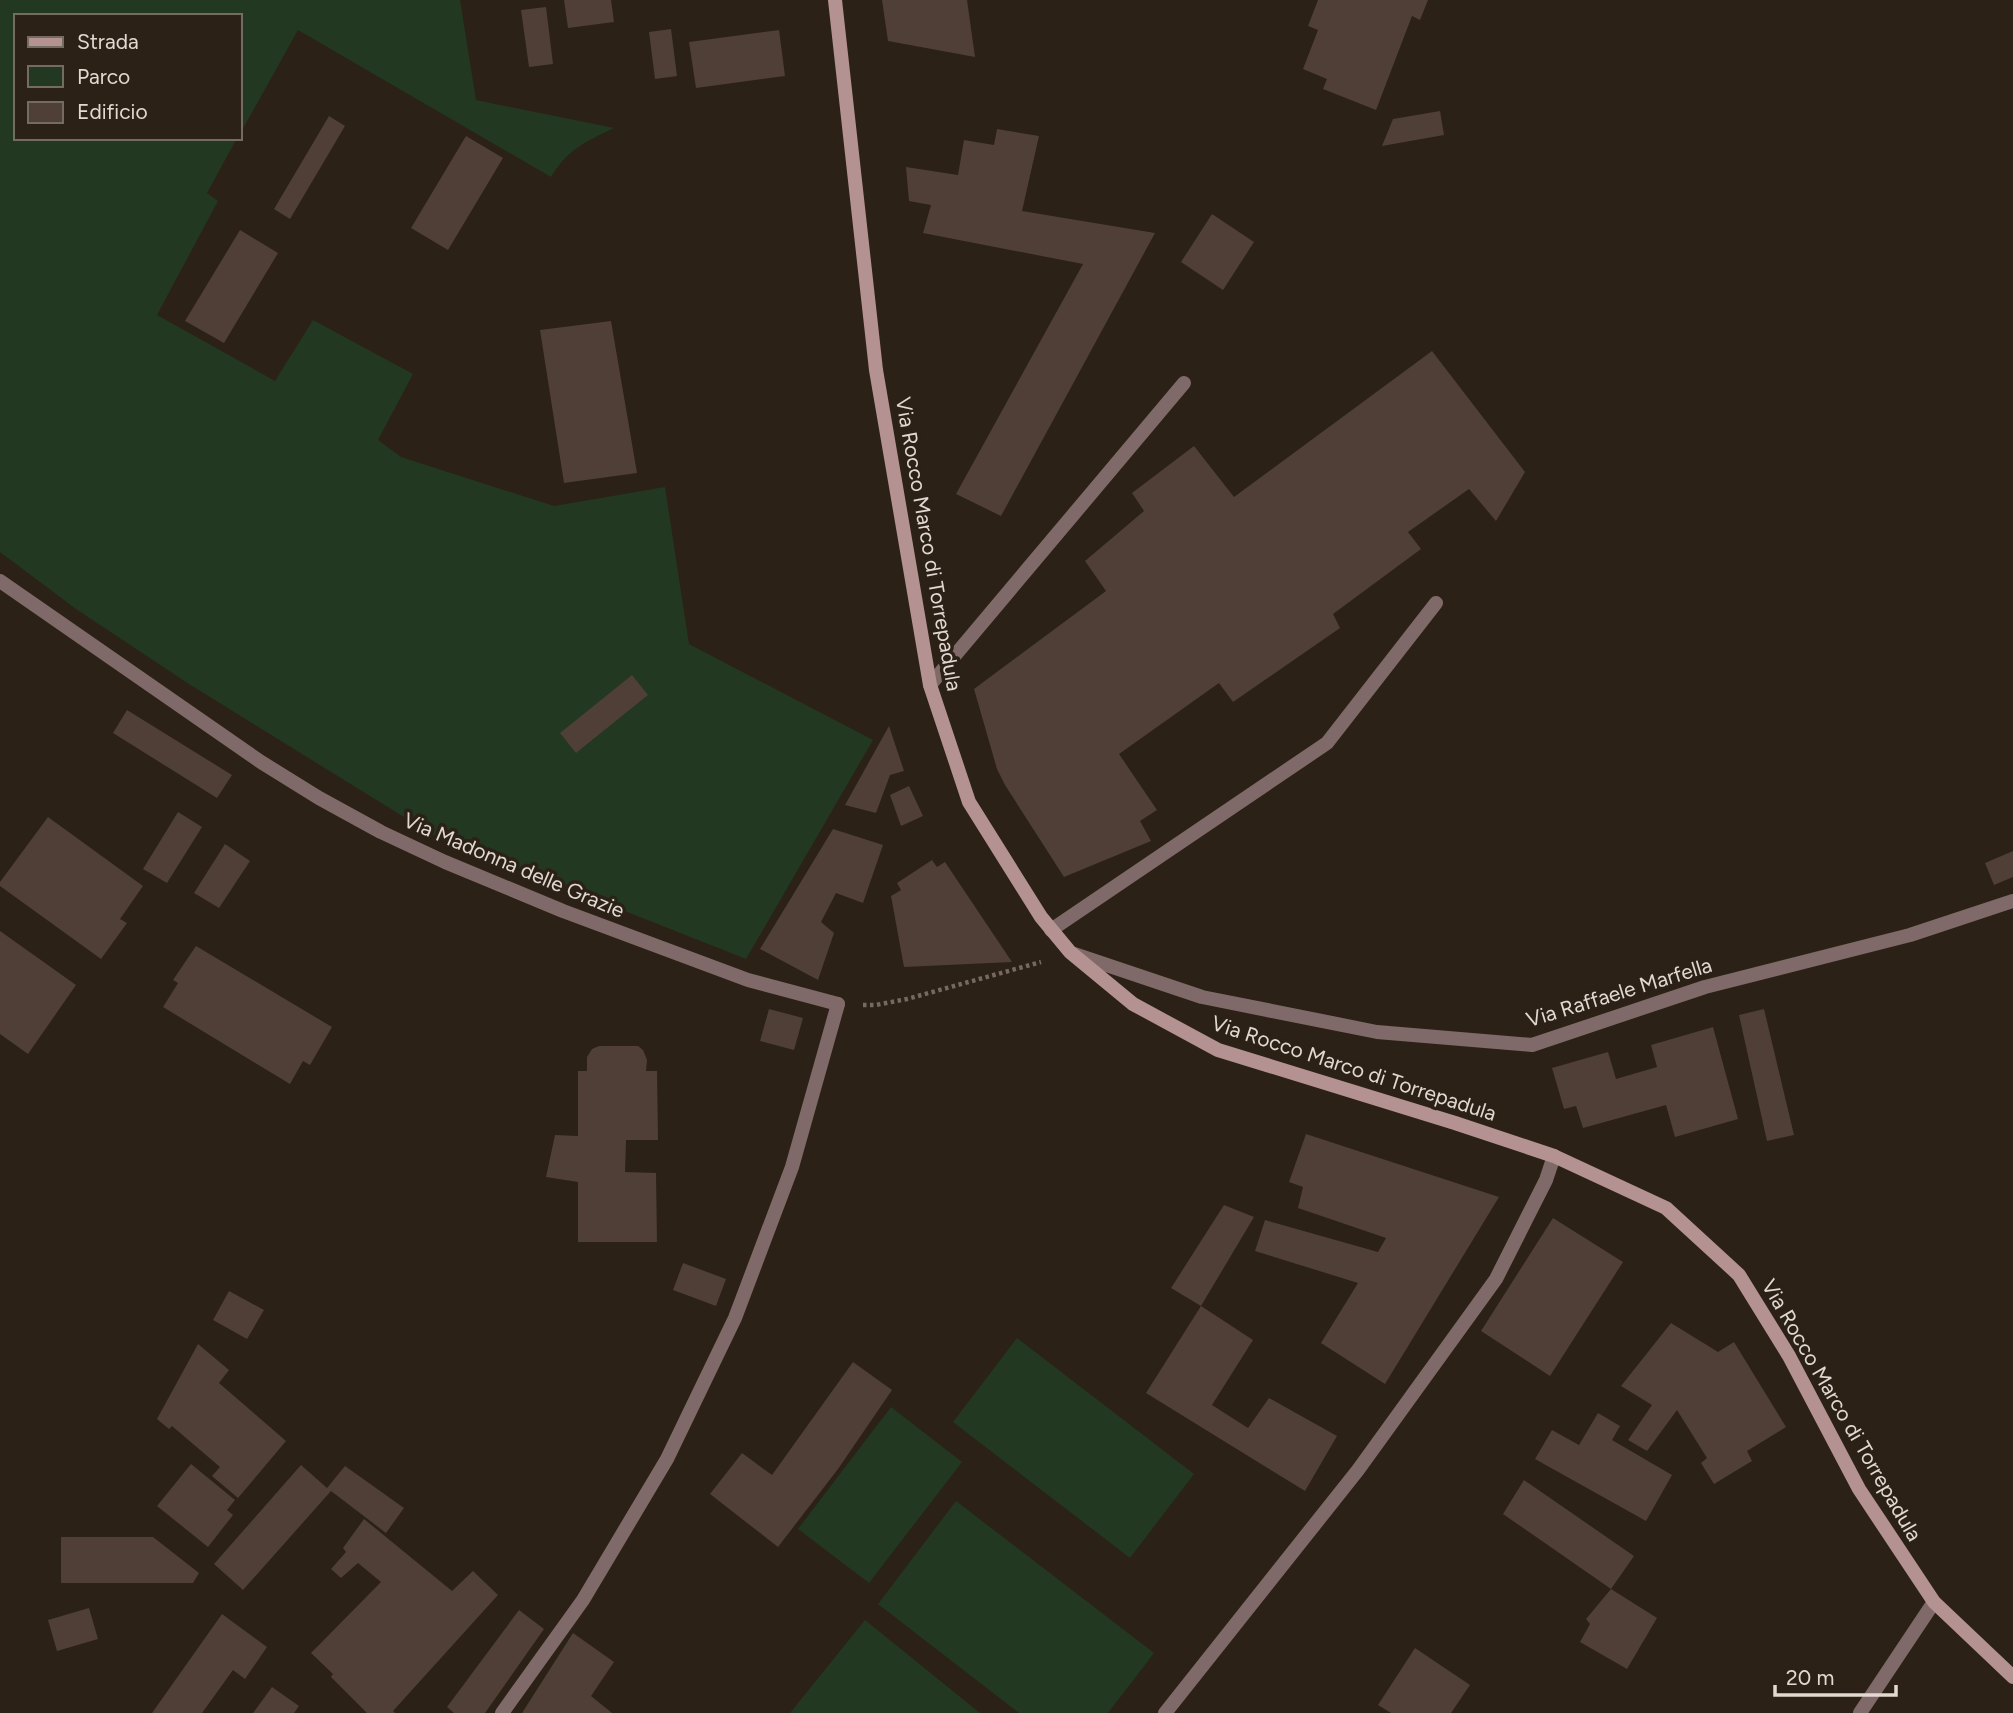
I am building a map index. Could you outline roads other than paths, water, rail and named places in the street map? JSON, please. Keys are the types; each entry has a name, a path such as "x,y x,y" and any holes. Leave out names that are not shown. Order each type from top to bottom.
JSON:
{"main road":[{"name":"Via Rocco Marco di Torrepadula","path":"835,0 876,370 930,685 969,802 1051,930 1070,953 1133,1004 1218,1050 1554,1156 1666,1208 1739,1275 1789,1356 1859,1489 1934,1602 2013,1677"}],"street":[{"path":"930,685 1184,383"},
{"name":"Via Madonna delle Grazie","path":"0,581 261,762 319,798 382,832 445,862 563,911 748,980 838,1004 792,1167 729,1329 667,1459 583,1600 502,1713"},
{"path":"1051,930 1327,743 1436,603"},
{"name":"Via Raffaele Marfella","path":"1070,953 1202,997 1229,1003 1377,1032 1532,1045 1704,987 1910,935 2013,901"},
{"path":"1166,1713 1358,1470 1496,1279 1546,1180 1554,1156"},
{"path":"1860,1713 1934,1602"}]}
